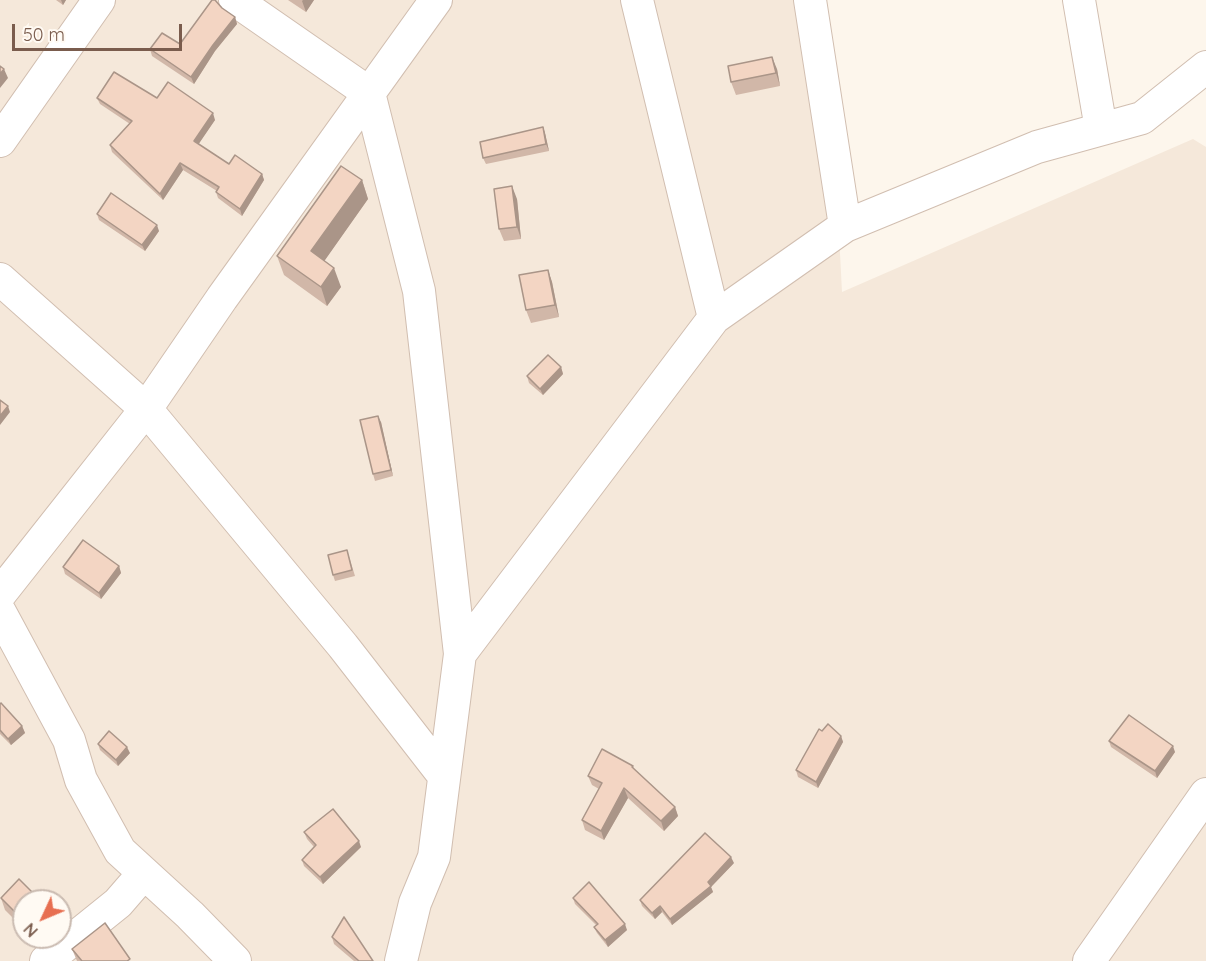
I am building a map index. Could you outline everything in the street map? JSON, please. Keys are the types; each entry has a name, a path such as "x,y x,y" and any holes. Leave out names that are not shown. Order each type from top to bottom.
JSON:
{"street":[{"path":"0,141 99,0"},
{"path":"235,0 369,93 419,291 460,654 434,857 415,903 401,961"},
{"path":"0,594 146,409 222,298 436,0"},
{"path":"637,0 714,318"},
{"path":"810,0 845,226"},
{"path":"1079,0 1101,129"},
{"path":"460,654 714,318 845,226 1037,147 1142,118 1206,67"},
{"path":"0,279 146,409 343,646 444,776"},
{"path":"0,612 69,740 81,780 120,851 190,915 235,961"},
{"path":"1092,960 1206,794"},
{"path":"46,961 118,903 144,873"}],"shaded area":[{"path":"0,0 827,0 842,292 1193,139 1206,147 1206,961 0,961"}],"building":[{"path":"212,0 235,17 191,77 150,49 162,33 180,44"},
{"path":"772,57 776,73 731,82 728,66"},
{"path":"114,72 157,98 168,82 213,113 194,141 229,164 235,155 262,174 240,209 216,192 219,187 180,163 160,194 110,145 132,121 97,98"},
{"path":"543,127 546,144 483,158 480,142"},
{"path":"341,166 362,180 311,251 334,268 321,287 277,256"},
{"path":"512,186 517,227 499,229 494,189"},
{"path":"111,193 157,225 142,245 97,214"},
{"path":"548,270 555,305 526,310 519,275"},
{"path":"548,355 561,367 540,389 527,376"},
{"path":"0,400 8,406 0,416"},
{"path":"378,416 391,470 373,474 360,420"},
{"path":"83,540 119,566 99,593 63,567"},
{"path":"347,550 352,570 333,575 328,555"},
{"path":"1,703 22,726 8,739 0,730"},
{"path":"1129,715 1173,746 1155,771 1109,741"},
{"path":"828,724 841,736 816,782 796,770 819,729 822,731"},
{"path":"109,731 127,747 116,760 98,744"},
{"path":"602,749 633,766 675,807 661,821 624,788 601,831 582,820 602,783 588,776"},
{"path":"333,809 359,841 320,877 302,860 316,845 304,832"},
{"path":"705,833 731,857 708,882 711,886 670,919 660,906 652,913 640,900"},
{"path":"19,879 29,889 12,889 12,909 1,898"},
{"path":"589,882 625,924 605,940 594,927 598,924 573,898"},
{"path":"344,917 373,961 359,961 332,937"},
{"path":"105,923 130,959 127,961 82,961 72,949"}]}
